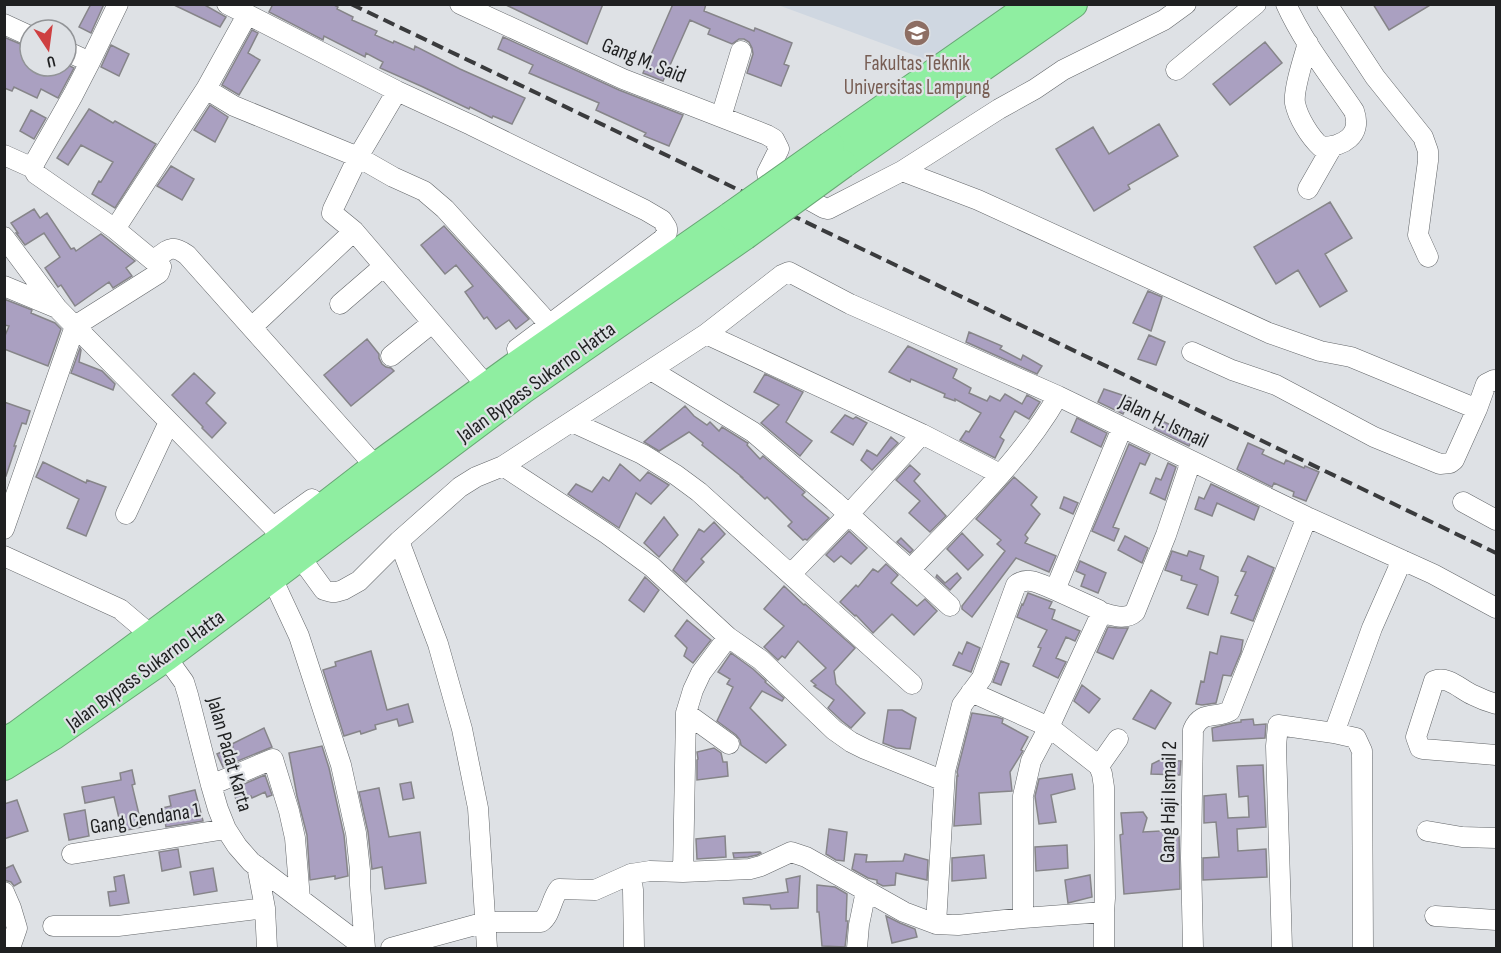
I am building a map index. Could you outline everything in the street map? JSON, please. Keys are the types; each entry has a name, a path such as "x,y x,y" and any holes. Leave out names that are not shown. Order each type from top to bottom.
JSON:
{"highway":[{"name":"Jalan Bypass Sukarno Hatta","path":"4,766 54,735 366,474 514,367 737,226 836,155 1033,4"},
{"name":"Jalan Bypass Sukarno Hatta","path":"836,155 1073,4"},
{"name":"Jalan Bypass Sukarno Hatta","path":"4,742 272,578 285,541"}],"street":[{"path":"33,168 74,95 118,4"},
{"path":"227,4 397,91 645,210 665,224 667,232 663,239 368,458 285,541"},
{"path":"902,171 1063,70 1164,20 1186,4"},
{"path":"1176,70 1256,4"},
{"path":"1286,4 1298,29 1354,111 1356,117 1356,129 1348,140 1332,147 1321,147 1314,141 1300,118 1294,102 1308,44"},
{"path":"1327,4 1375,77 1417,130 1428,151 1418,235 1428,257"},
{"name":"Gang M. Said","path":"471,7 623,79 774,140 779,149 767,173 768,177 824,208 828,209 902,171"},
{"path":"115,229 206,89 247,15"},
{"path":"4,24 18,30"},
{"path":"721,117 741,51"},
{"path":"78,56 90,62"},
{"path":"206,89 234,106 358,156 393,177 424,191 445,209 549,324"},
{"path":"397,91 358,156 332,213 354,231 478,378"},
{"path":"1308,189 1332,147"},
{"path":"4,155 33,168 36,174 115,229 161,267 159,273 75,326 4,529"},
{"path":"902,171 978,200 1269,333 1312,348 1351,357 1477,409"},
{"path":"252,327 354,231"},
{"path":"4,237 57,308"},
{"path":"154,260 173,248 187,255 368,458"},
{"path":"340,304 384,266"},
{"name":"Jalan H. Ismail","path":"57,308 285,541 327,591 336,592 358,581 460,487 476,477 503,466 572,422 706,334 789,272 850,304 1058,396 1307,517 1402,560 1497,608"},
{"path":"4,286 57,308"},
{"path":"391,356 432,323"},
{"path":"706,334 922,434 1000,474"},
{"path":"1192,352 1270,384 1374,437 1440,464 1454,460 1486,384 1497,381"},
{"path":"651,370 753,432 849,514 950,606"},
{"path":"910,570 1027,443 1058,396"},
{"path":"126,514 169,422"},
{"path":"572,422 642,454 699,492 912,684"},
{"path":"1055,590 1122,428"},
{"path":"791,574 922,434"},
{"path":"936,924 945,771 962,705 982,678 1016,585 1022,580 1031,580 1100,612 1130,617 1135,612 1166,535 1191,461"},
{"path":"503,466 624,545 652,567 728,637 761,660 834,730 865,749 944,781"},
{"path":"1463,502 1497,520"},
{"name":"Gang Haji Ismail 2","path":"1193,948 1191,858 1193,730 1196,722 1202,717 1230,711 1307,517"},
{"path":"399,541 438,644 462,729 478,808 487,948"},
{"name":"Jalan Padat Karta","path":"4,556 120,609 159,646 183,682 218,809 226,829 237,846 251,862 365,948"},
{"path":"1334,733 1372,628 1402,560"},
{"path":"272,578 299,636 341,765 357,842 365,948"},
{"path":"1023,918 1023,796 1031,761 1100,612"},
{"path":"683,872 686,713 693,690 728,637"},
{"path":"1497,704 1472,695 1446,680 1438,679 1434,681 1416,737 1420,748 1423,749 1497,755"},
{"path":"971,693 1099,766 1104,787 1104,948"},
{"path":"686,713 729,744"},
{"path":"1282,948 1276,746 1278,725 1356,738 1362,751 1363,948"},
{"path":"1099,766 1118,739"},
{"path":"211,785 273,759 295,838 300,899"},
{"name":"Gang Cendana 1","path":"72,854 226,829"},
{"path":"1427,831 1462,837 1497,838"},
{"path":"391,948 486,921 541,922 546,918 559,889 595,890 631,874 650,871 683,872 750,868 761,866 791,852 806,857 904,912 936,924 958,925 1104,912"},
{"path":"257,866 265,908 267,948"},
{"path":"631,874 634,948"},
{"path":"857,948 866,891"},
{"path":"4,892 17,928 10,948"},
{"path":"53,926 118,926 265,908"},
{"path":"1435,915 1497,920"}],"shaded area":[{"name":"Fakultas Teknik Universitas Lampung","path":"778,5 1022,5 933,62"}],"building":[{"path":"91,4 104,4 91,33 79,27"},
{"path":"172,4 203,4 226,17 220,27"},
{"path":"273,4 332,4 353,17 352,20 377,31 375,35 414,50 415,46 525,98 512,124 493,116 492,118 380,68 383,62 366,53 365,57 324,36 323,40 269,12"},
{"path":"504,4 603,4 587,44"},
{"path":"673,4 706,4 704,11 792,43 784,64 789,66 781,86 747,73 753,54 749,42 739,39 732,44 708,34 710,29 690,20 663,81 643,73"},
{"path":"1373,4 1432,4 1389,30"},
{"path":"252,30 258,33 248,53 260,60 239,95 222,85"},
{"path":"503,37 619,90 683,115 669,146 644,136 646,133 596,110 599,103 529,73 533,65 498,49"},
{"path":"6,38 18,43 18,78 69,78 58,98 41,89 37,98 14,87 12,91 4,88 4,41"},
{"path":"1265,42 1282,63 1230,105 1213,84"},
{"path":"111,45 129,54 119,76 101,67"},
{"path":"210,105 228,117 215,142 194,130"},
{"path":"89,109 156,144 115,208 92,194 113,162 81,145 68,165 57,158"},
{"path":"31,110 46,118 34,139 20,131"},
{"path":"1159,124 1178,156 1128,185 1130,189 1094,211 1056,149 1093,127 1109,154"},
{"path":"171,166 194,179 182,200 157,186"},
{"path":"1330,202 1352,238 1325,254 1347,291 1320,307 1298,270 1276,284 1254,247"},
{"path":"34,209 40,218 47,213 71,249 74,248 76,251 101,234 135,261 126,268 132,276 113,288 109,282 75,306 61,285 58,287 45,268 60,257 44,233 25,245 11,223"},
{"path":"444,226 529,319 516,329 509,320 496,329 487,317 484,319 465,292 473,286 456,265 445,274 421,245"},
{"path":"1148,291 1162,297 1151,331 1133,323"},
{"path":"4,299 32,310 31,313 55,323 61,329 48,366 4,349 4,338 9,326 4,325"},
{"path":"969,332 1002,346 1000,349 1021,360 1023,355 1042,366 1037,374 966,342"},
{"path":"1149,335 1165,342 1156,365 1138,359"},
{"path":"367,339 379,354 382,364 394,371 351,406 324,375"},
{"path":"908,346 957,369 953,378 971,388 969,393 987,401 990,396 1000,401 1005,394 1022,404 1027,395 1040,402 1029,419 1015,411 1000,437 1004,440 995,458 960,440 966,431 969,432 981,413 955,399 955,401 944,397 945,394 889,372"},
{"path":"80,348 79,362 102,371 115,384 113,390 71,373"},
{"path":"194,373 215,393 206,403 226,423 212,438 172,395"},
{"path":"765,374 803,392 786,422 812,441 800,456 761,423 779,405 754,392"},
{"path":"1104,389 1131,398 1123,414 1098,402"},
{"path":"4,402 30,411 26,424 22,423 6,476 4,475"},
{"path":"685,406 707,425 710,422 719,431 722,427 748,443 747,445 760,459 763,456 805,492 802,495 829,518 807,540 803,540 788,526 792,522 767,497 765,499 689,432 659,451 644,442"},
{"path":"845,415 853,419 856,417 867,423 853,445 831,432"},
{"path":"1077,418 1107,433 1101,447 1071,432"},
{"path":"1160,420 1177,428 1178,426 1194,436 1189,446 1154,429"},
{"path":"891,437 898,443 872,470 861,460 867,450 877,456"},
{"path":"1248,443 1264,450 1262,454 1284,464 1286,460 1319,472 1306,501 1293,496 1294,492 1274,483 1272,487 1237,469"},
{"path":"1129,444 1150,454 1145,465 1140,463 1113,527 1119,529 1114,541 1092,531"},
{"path":"43,462 86,483 87,480 106,487 86,536 67,528 79,499 36,477"},
{"path":"1168,463 1176,467 1165,500 1150,493 1156,478 1161,480"},
{"path":"620,464 640,481 648,472 669,485 651,504 636,493 619,528 568,494 576,484 592,492 603,477 609,481"},
{"path":"910,465 920,474 914,481 946,516 930,532 909,513 920,501 896,480"},
{"path":"1014,477 1037,497 1031,505 1040,514 1025,535 1028,538 1025,543 1056,556 1049,572 1016,558 972,617 962,609 962,606 1005,551 997,544 1001,540 976,519"},
{"path":"1211,484 1259,507 1254,520 1217,503 1212,516 1195,509 1199,497 1204,499"},
{"path":"1064,497 1078,503 1073,514 1060,508"},
{"path":"664,517 678,535 659,557 644,543"},
{"path":"714,522 725,534 701,559 704,562 686,582 673,570 699,529 704,532"},
{"path":"849,531 867,548 851,564 841,556 834,562 826,555"},
{"path":"962,533 983,555 968,570 947,549"},
{"path":"1125,536 1148,548 1142,563 1118,550"},
{"path":"901,538 913,550 910,553 897,542"},
{"path":"1172,551 1187,556 1189,551 1204,556 1200,569 1218,577 1208,615 1187,608 1197,585 1181,580 1182,576 1165,570"},
{"path":"1248,556 1274,568 1253,621 1231,613 1238,596 1235,595 1246,572 1241,571"},
{"path":"1080,561 1106,573 1098,593 1081,586 1085,575 1076,571"},
{"path":"886,564 898,575 891,583 917,606 925,599 937,611 914,635 892,614 873,633 840,602 856,585 858,587 873,569 878,572"},
{"path":"957,573 961,578 950,590 936,577 937,575 945,583"},
{"path":"645,577 659,590 644,612 629,600"},
{"path":"784,586 855,648 834,671 836,684 865,713 851,728 828,708 834,700 814,686 816,685 811,681 826,668 798,641 785,658 782,656 778,660 764,647 784,626 764,609"},
{"path":"1028,593 1052,602 1049,608 1055,610 1052,619 1080,631 1075,641 1066,637 1056,658 1066,662 1058,678 1033,666 1041,648 1038,647 1047,630 1017,617"},
{"path":"687,620 711,640 693,663 684,656 687,648 675,636"},
{"path":"1108,627 1128,628 1113,659 1097,652"},
{"path":"1221,636 1243,640 1241,652 1231,676 1223,675 1216,703 1196,704 1201,681 1204,682 1210,652 1217,654"},
{"path":"967,642 980,648 971,672 953,665 959,652 962,654"},
{"path":"371,651 387,710 408,704 413,722 399,726 397,719 375,725 376,729 361,734 360,731 344,736 323,670 336,666 335,662"},
{"path":"731,653 753,669 784,698 782,701 762,691 750,708 786,745 766,763 741,745 736,735 717,721 733,687 727,684 730,679 718,672"},
{"path":"1001,661 1009,664 1001,685 993,682"},
{"path":"1082,685 1100,699 1089,713 1074,701"},
{"path":"1151,690 1171,703 1155,729 1133,719"},
{"path":"888,710 902,710 916,718 910,749 896,748 883,743"},
{"path":"972,713 1003,719 1002,723 1028,737 1021,750 1023,751 1010,772 1012,791 979,793 981,824 954,826 957,772"},
{"path":"1253,719 1254,725 1266,724 1265,738 1213,741 1212,728"},
{"path":"264,728 272,747 223,767 217,754"},
{"path":"322,746 344,835 348,876 310,880 307,835 289,753"},
{"path":"714,748 721,753 723,762 727,762 728,776 697,780 697,752"},
{"path":"1160,760 1181,761 1180,775 1151,774 1152,764"},
{"path":"1263,765 1266,827 1237,829 1238,851 1266,849 1267,877 1203,880 1203,858 1219,857 1216,822 1204,823 1204,796 1226,794 1228,818 1249,817 1248,796 1239,797 1237,766"},
{"path":"132,770 135,784 132,785 142,827 122,831 114,797 85,803 82,787 121,780 120,773"},
{"path":"1072,774 1075,789 1051,795 1056,822 1039,824 1035,796 1039,779"},
{"path":"265,775 272,795 267,797 265,792 237,802 232,789"},
{"path":"411,782 414,798 403,800 400,784"},
{"path":"379,788 389,837 420,832 426,883 385,889 382,867 372,869 368,832 359,792"},
{"path":"195,790 203,821 166,827 162,808 171,806 169,796"},
{"path":"17,800 28,831 4,839 4,804"},
{"path":"85,810 89,836 69,840 64,814"},
{"path":"1143,812 1147,818 1143,832 1179,830 1180,889 1124,894 1120,835 1123,834 1121,813"},
{"path":"829,829 847,832 844,861 836,860 826,854"},
{"path":"725,836 726,857 697,859 696,839"},
{"path":"1067,845 1068,868 1036,871 1035,847"},
{"path":"178,849 181,867 162,871 159,852"},
{"path":"760,852 757,855 734,858 733,853"},
{"path":"855,854 867,855 866,862 903,861 905,854 928,860 927,880 896,873 895,885 883,886 877,883 877,880 852,869"},
{"path":"984,855 986,878 952,881 952,858"},
{"path":"13,865 21,882 14,886 11,882 4,880 4,869"},
{"path":"213,868 217,891 194,895 190,872"},
{"path":"124,875 129,903 110,906 108,892 116,891 114,877"},
{"path":"1090,875 1092,897 1068,903 1065,880"},
{"path":"800,876 798,908 771,909 770,905 744,904 743,898 788,892 786,879"},
{"path":"817,885 835,887 847,894 846,921 848,921 845,947 822,946 819,912 817,912"},
{"path":"886,916 915,929 917,937 892,943"}],"railway":[{"path":"351,4 1496,553"}],"place":[{"name":"Fakultas Teknik Universitas Lampung","path":"917,33"}]}
